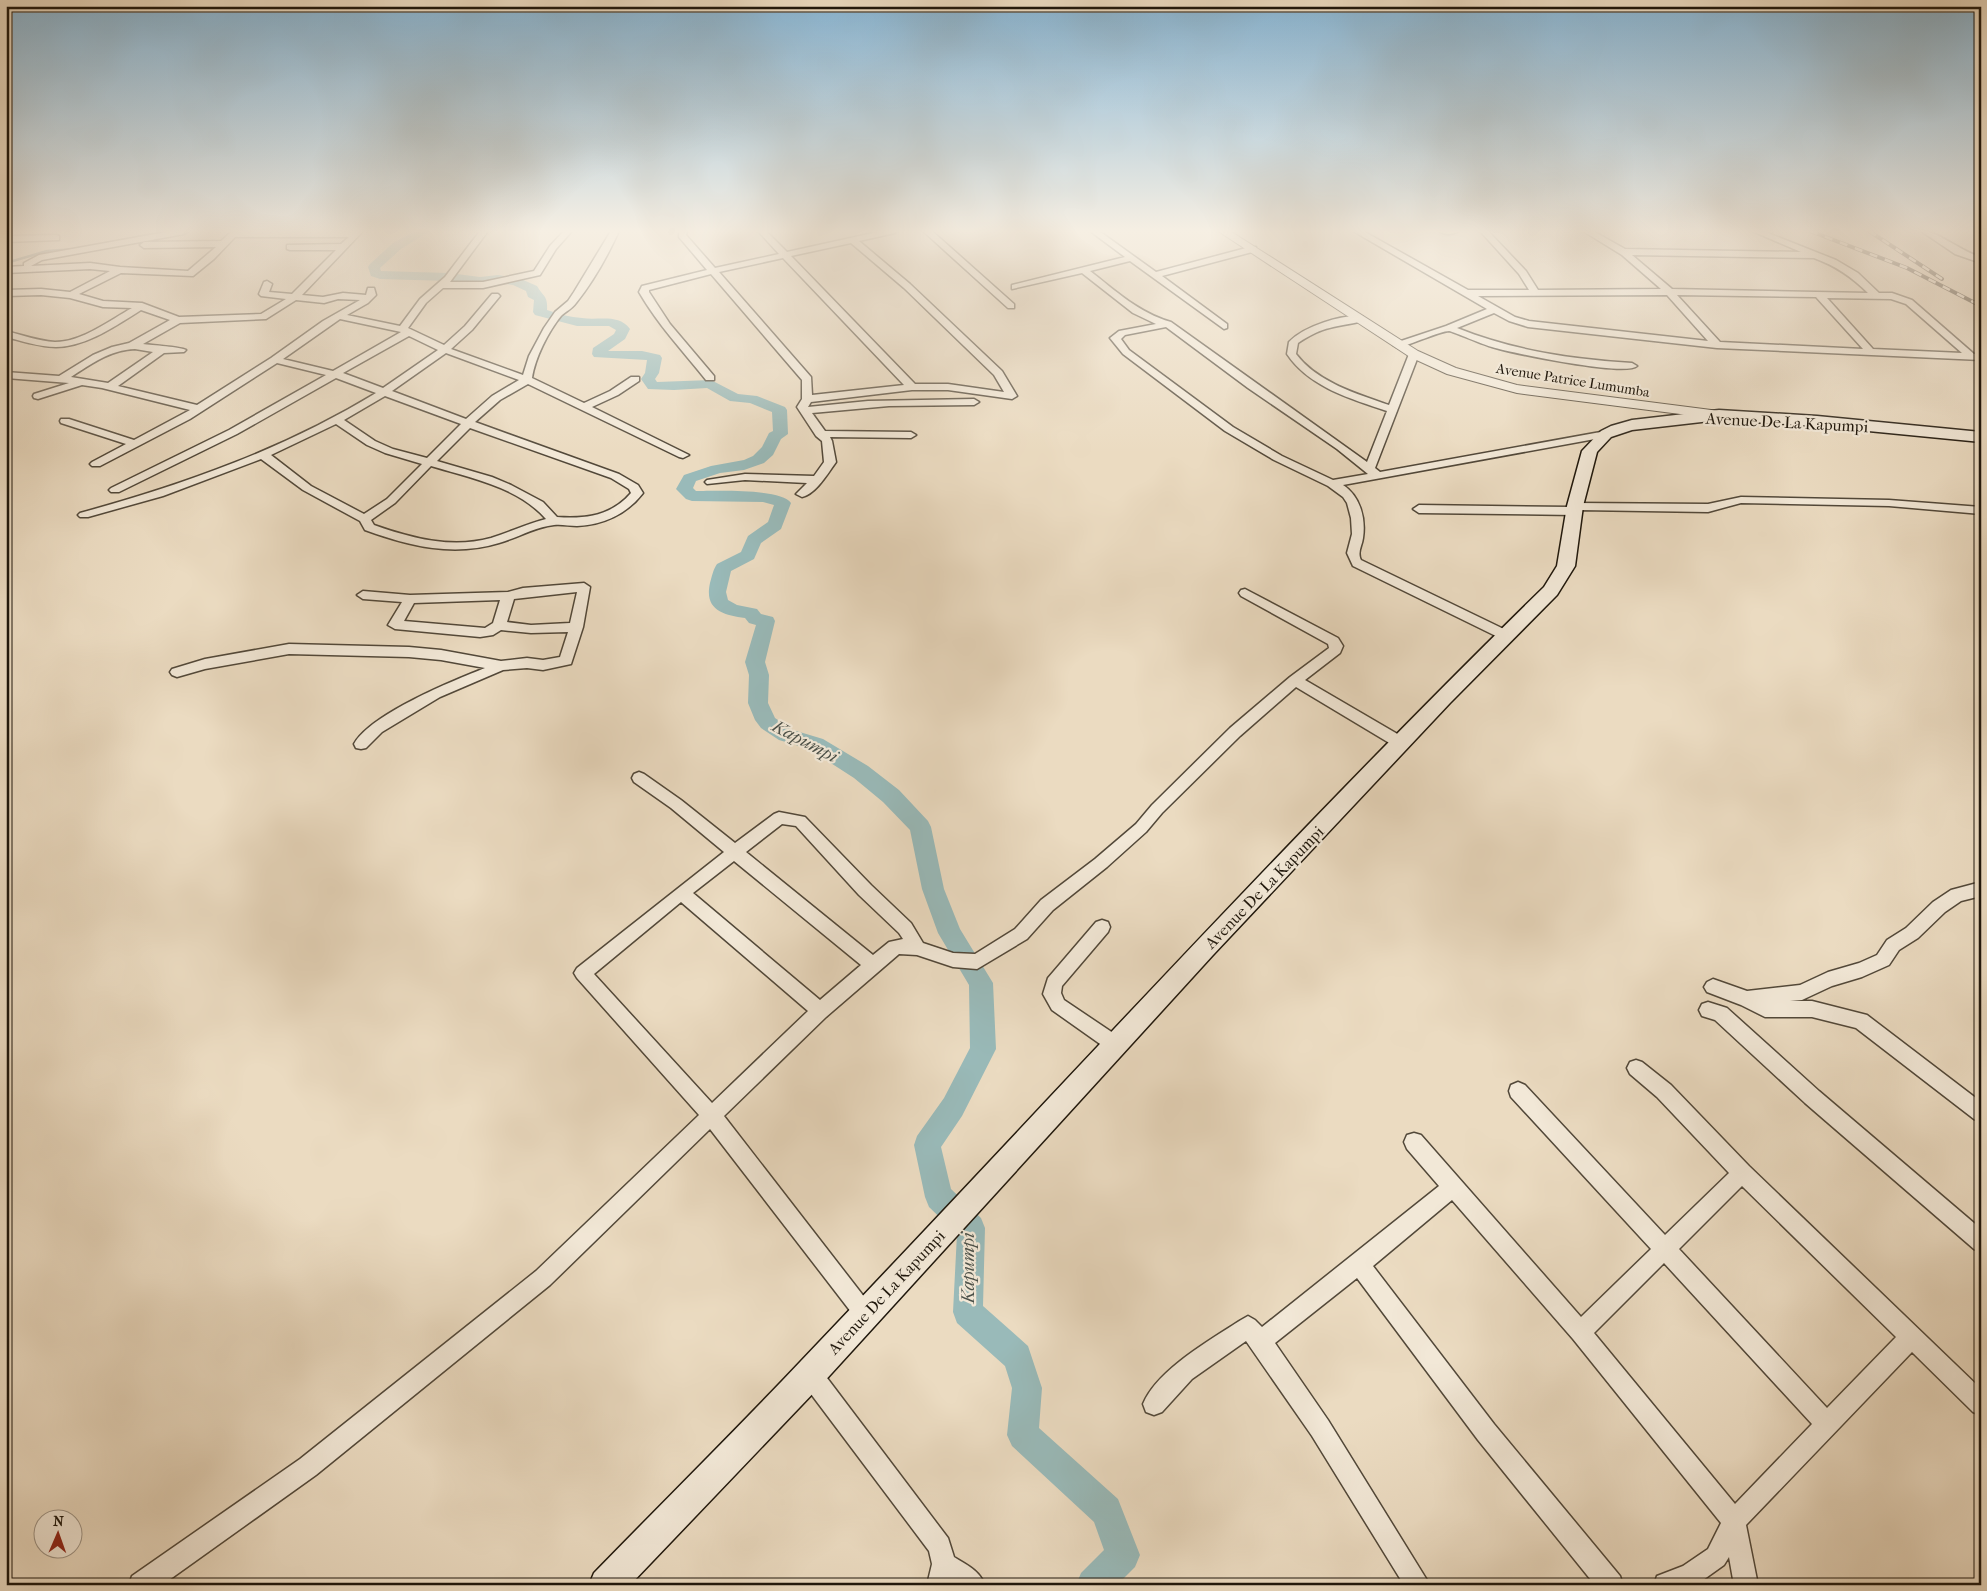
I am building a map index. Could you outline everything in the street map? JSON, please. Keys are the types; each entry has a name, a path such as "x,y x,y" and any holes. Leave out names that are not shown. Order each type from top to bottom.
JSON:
{"main road":[{"name":"Avenue De La Kapumpi","path":"606,1585 810,1374 1116,1045 1401,743 1551,591 1566,566 1575,509 1590,451 1606,434 1632,425 1719,416 1817,422 1981,437"}],"street":[{"path":"127,305 142,306 178,320 263,317 274,313 284,305"},
{"path":"96,464 199,409 275,360 326,323 358,305"},
{"path":"115,490 206,447 297,397 405,331 421,305"},
{"path":"84,515 159,493 297,441 337,420 383,392 446,350 466,332 488,305"},
{"path":"527,380 530,362 559,312 568,305"},
{"path":"651,305 710,378"},
{"path":"745,305 792,365 807,379 807,399 802,407 827,441 830,462 817,480 802,494"},
{"path":"833,305 912,387"},
{"path":"807,399 912,387 948,387 1012,396 998,373 928,305"},
{"path":"1129,305 1150,319 1168,324 1374,472"},
{"path":"1197,305 1224,326"},
{"name":"Avenue Patrice Lumumba","path":"1339,305 1414,354 1464,375 1517,389 1719,416"},
{"path":"1488,305 1512,319 1528,324 1717,344 1977,357"},
{"path":"1683,305 1717,344"},
{"path":"1829,305 1871,353"},
{"path":"1913,305 1977,357"},
{"path":"6,334 46,343 64,344 84,336 142,306"},
{"path":"1398,344 1448,328 1494,309"},
{"path":"339,316 405,331 446,350 541,385 682,455"},
{"path":"1360,319 1313,329 1300,336 1292,344 1290,352 1293,360 1301,369 1338,390 1393,410"},
{"path":"132,346 178,320"},
{"path":"1168,324 1122,333 1115,338 1126,352 1229,429 1278,458 1346,492 1352,501 1358,536 1352,551 1352,557 1357,563 1506,636"},
{"path":"1448,328 1490,345 1518,353 1557,360 1632,366"},
{"path":"6,348 20,337"},
{"path":"61,379 106,352 120,347 132,346 162,350 181,350"},
{"path":"110,387 162,350"},
{"path":"1374,472 1393,410 1414,354"},
{"path":"263,455 307,488 365,519 369,527 392,536 429,545 456,548 487,543 554,521 581,522 614,514 621,510 637,492 615,476 467,424 335,374 275,360"},
{"path":"6,375 61,379 110,387 199,409"},
{"path":"583,407 614,393 635,379"},
{"path":"365,519 391,501 467,424 496,398 527,380"},
{"path":"38,396 79,383"},
{"path":"805,411 835,406 885,402 974,402"},
{"path":"337,420 371,443 389,451 481,477 507,487 539,504 554,521"},
{"path":"65,421 136,444"},
{"path":"820,434 911,435"},
{"path":"1332,484 1374,472 1606,434"},
{"path":"711,482 745,477 817,480"},
{"path":"1419,509 1708,508 1740,500 1889,503 1981,511"},
{"path":"361,744 377,728 435,694 501,666 527,663 543,665 566,661 576,627 584,587 523,592 508,596 392,599 363,595"},
{"path":"141,1585 308,1467 543,1278 820,1011 895,947 917,948 954,960 977,962 1021,934 1047,905 1101,863 1141,828 1157,809 1235,732 1295,680 1335,650 1336,646 1333,641 1245,593"},
{"path":"499,625 508,596"},
{"path":"410,599 395,625 480,633 488,632 499,625 531,629 576,627"},
{"path":"177,672 205,664 289,648 441,654 501,666"},
{"path":"1295,680 1401,743"},
{"path":"639,778 676,804 873,965"},
{"path":"865,1314 710,1115 584,973 681,893 737,853 780,818 800,820 865,890 905,928 917,948"},
{"path":"1747,999 1802,992 1828,979 1862,970 1883,960 1893,945 1912,933 1939,907 1957,894 1981,888"},
{"path":"681,893 820,1011"},
{"path":"1102,927 1054,983 1052,994 1058,1004 1116,1045"},
{"path":"1712,986 1747,999 1765,1009 1812,1009 1861,1021 1981,1113"},
{"path":"1708,1010 1721,1014 1812,1097 1981,1242"},
{"path":"1636,1068 1664,1091 1742,1173 1981,1404"},
{"path":"1518,1091 1827,1424"},
{"path":"1414,1142 1452,1188 1580,1332 1734,1521 1746,1585"},
{"path":"1580,1332 1742,1173"},
{"path":"1261,1341 1452,1188"},
{"path":"1359,1264 1486,1432 1611,1585"},
{"path":"1154,1404 1184,1372 1248,1327 1261,1341 1325,1437 1418,1585"},
{"path":"1666,1585 1691,1575 1716,1557 1734,1521 1912,1336"},
{"path":"810,1374 940,1546 942,1574 966,1578 973,1585"}],"waterway":[{"name":"Kapumpi","path":"541,305 540,312 555,317 582,323 610,322 623,329 620,336 598,351 599,354 642,355 655,358 652,373 648,379 653,386 711,384 735,398 752,399 780,410 780,434 774,436 770,447 759,460 744,465 717,469 690,478 684,489 692,496 765,497 783,503 775,525 754,540 748,555 723,568 717,592 720,603 732,610 751,613 755,619 766,621 755,662 759,675 758,703 762,715 768,723 786,735 816,744 861,772 891,796 920,827 933,889 950,933 981,983 983,1049 953,1107 927,1145 939,1197 971,1228 968,1312 1017,1357 1027,1388 1023,1435 1106,1511 1123,1555 1093,1585"}]}
